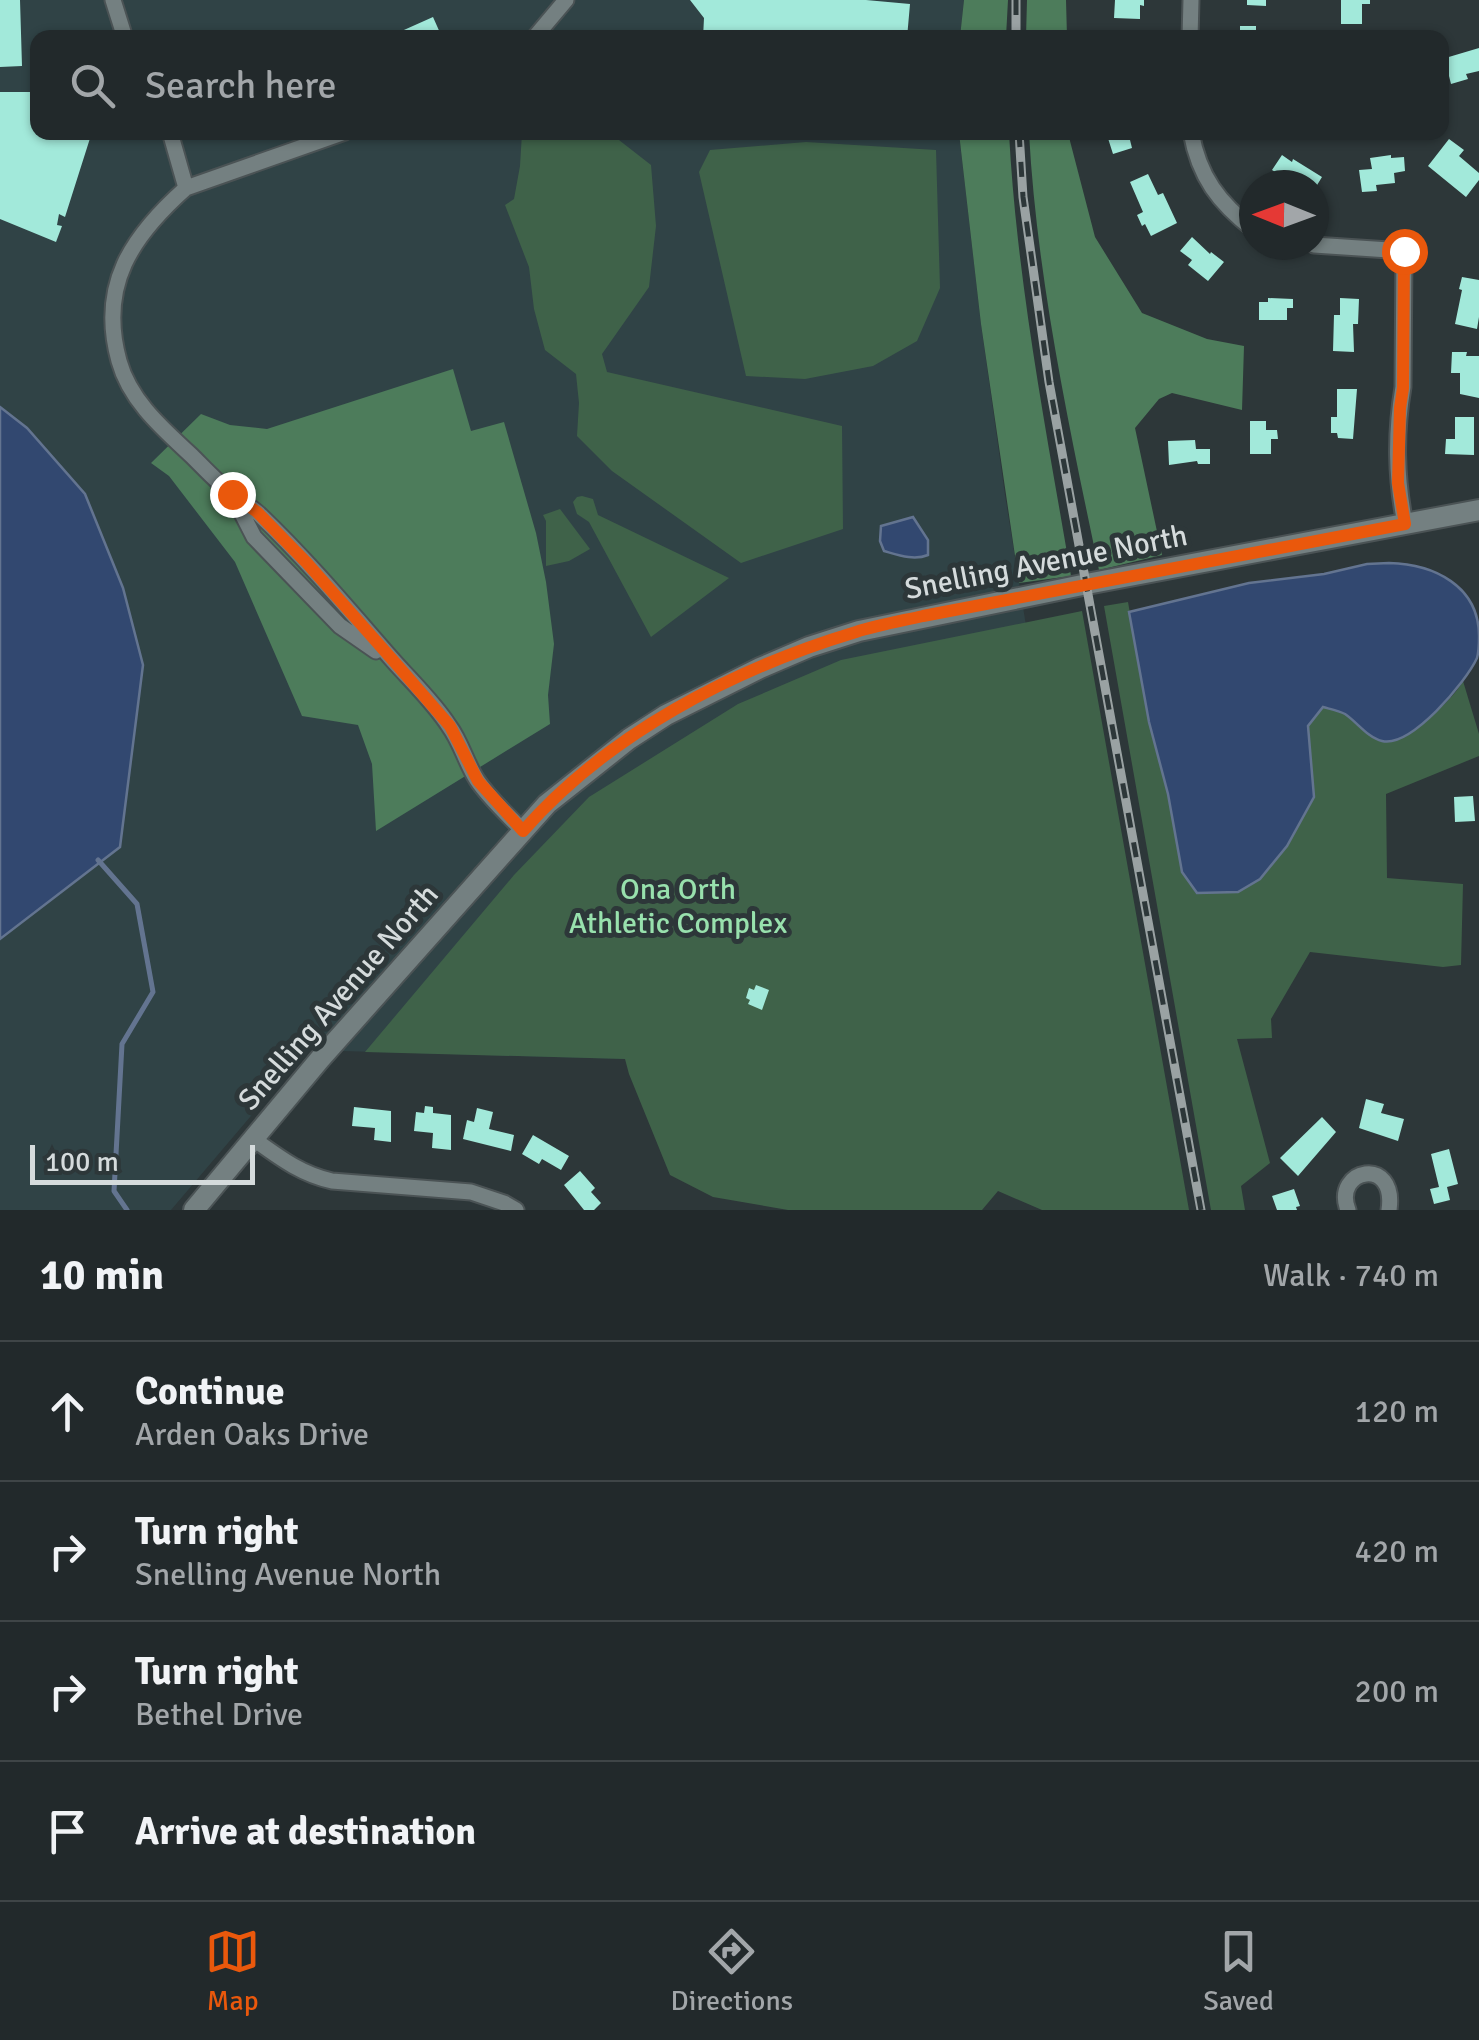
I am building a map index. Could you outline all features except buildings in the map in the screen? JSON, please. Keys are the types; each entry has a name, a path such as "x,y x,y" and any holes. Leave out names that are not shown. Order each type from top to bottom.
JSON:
{"street":[{"path":"113,0 122,30"},
{"path":"541,30 566,0"},
{"path":"1190,0 1190,30"},
{"path":"172,140 186,188"},
{"path":"322,140 186,188 154,218 129,252 116,291 115,341 119,364 142,406 306,562 450,726 478,781 523,831"},
{"path":"1193,140 1198,164 1239,218"},
{"path":"1329,246 1404,251 1398,483 1405,524"},
{"name":"Snelling Avenue North","path":"194,1210 320,1059 547,804 628,738 710,691 859,631 1479,510"},
{"path":"255,1140 314,1177 471,1192 516,1210"},
{"path":"1348,1210 1344,1192 1350,1183 1363,1174 1372,1174 1386,1182 1390,1210"}],"shaded area":[{"path":"0,0 964,0 961,30 30,30 30,140 960,140 1005,495 1071,906 625,1059 307,1050 171,1210 0,1210"}],"green space":[{"path":"964,0 1008,0 1006,30 961,30"},
{"path":"1027,0 1066,0 1067,30 1026,30"},
{"path":"522,140 619,140 651,165 656,226 649,287 602,354 607,372 842,426 843,529 741,563 612,471 577,436 576,374 545,350 534,309 529,267 505,205 514,199"},
{"path":"960,140 1010,140 1026,300 1071,576 1019,583 981,324"},
{"path":"1030,140 1070,140 1095,237 1142,313 1207,339 1244,346 1242,410 1172,393 1159,399 1135,428 1162,555 1099,570 1066,407 1033,188"},
{"path":"806,142 936,150 940,288 917,341 873,366 805,379 746,376 699,172 710,150"},
{"path":"453,369 471,431 504,422 536,533 554,644 548,695 550,724 376,831 372,764 358,725 302,716 235,562 169,476 151,463 201,414 230,425 267,429"},
{"path":"582,496 593,499 598,515 729,578 651,637 589,522 577,514 573,502"},
{"path":"560,509 590,549 569,561 546,566 543,515"},
{"path":"1128,602 1149,722 1168,794 1314,797 1308,726 1323,707 1343,713 1395,741 1433,715 1463,681 1479,734 1479,756 1386,794 1387,878 1463,884 1461,965 1443,967 1310,952 1271,1019 1272,1038 1237,1039 1270,1163 1241,1186 1245,1210 1211,1210 1104,606"},
{"name":"Ona Orth Athletic Complex","path":"1082,611 1189,1210 1042,1210 998,1191 982,1210 788,1210 713,1197 670,1175 625,1059 365,1052 514,875 589,797 738,704 841,660"}],"water":[{"path":"0,407 27,428 85,494 123,588 143,665 120,847 0,939"},
{"path":"913,517 928,540 928,555 900,556 884,551 881,526"},
{"path":"1389,563 1437,573 1462,591 1477,619 1479,636 1478,655 1471,669 1422,724 1394,740 1377,739 1345,714 1323,707 1308,726 1314,797 1287,846 1260,879 1238,892 1197,893 1182,872 1129,612 1249,583"}],"waterway":[{"path":"98,860 137,904 153,992 122,1044 114,1191 127,1210"}],"railway":[{"path":"1016,0 1016,30"},
{"path":"1019,140 1023,197 1049,382 1201,1210"}],"route":[{"path":"232,494 257,512 306,562 450,726 478,781 523,831 547,804 628,738 710,691 809,648 923,616 1405,524 1398,483 1404,251"}]}
